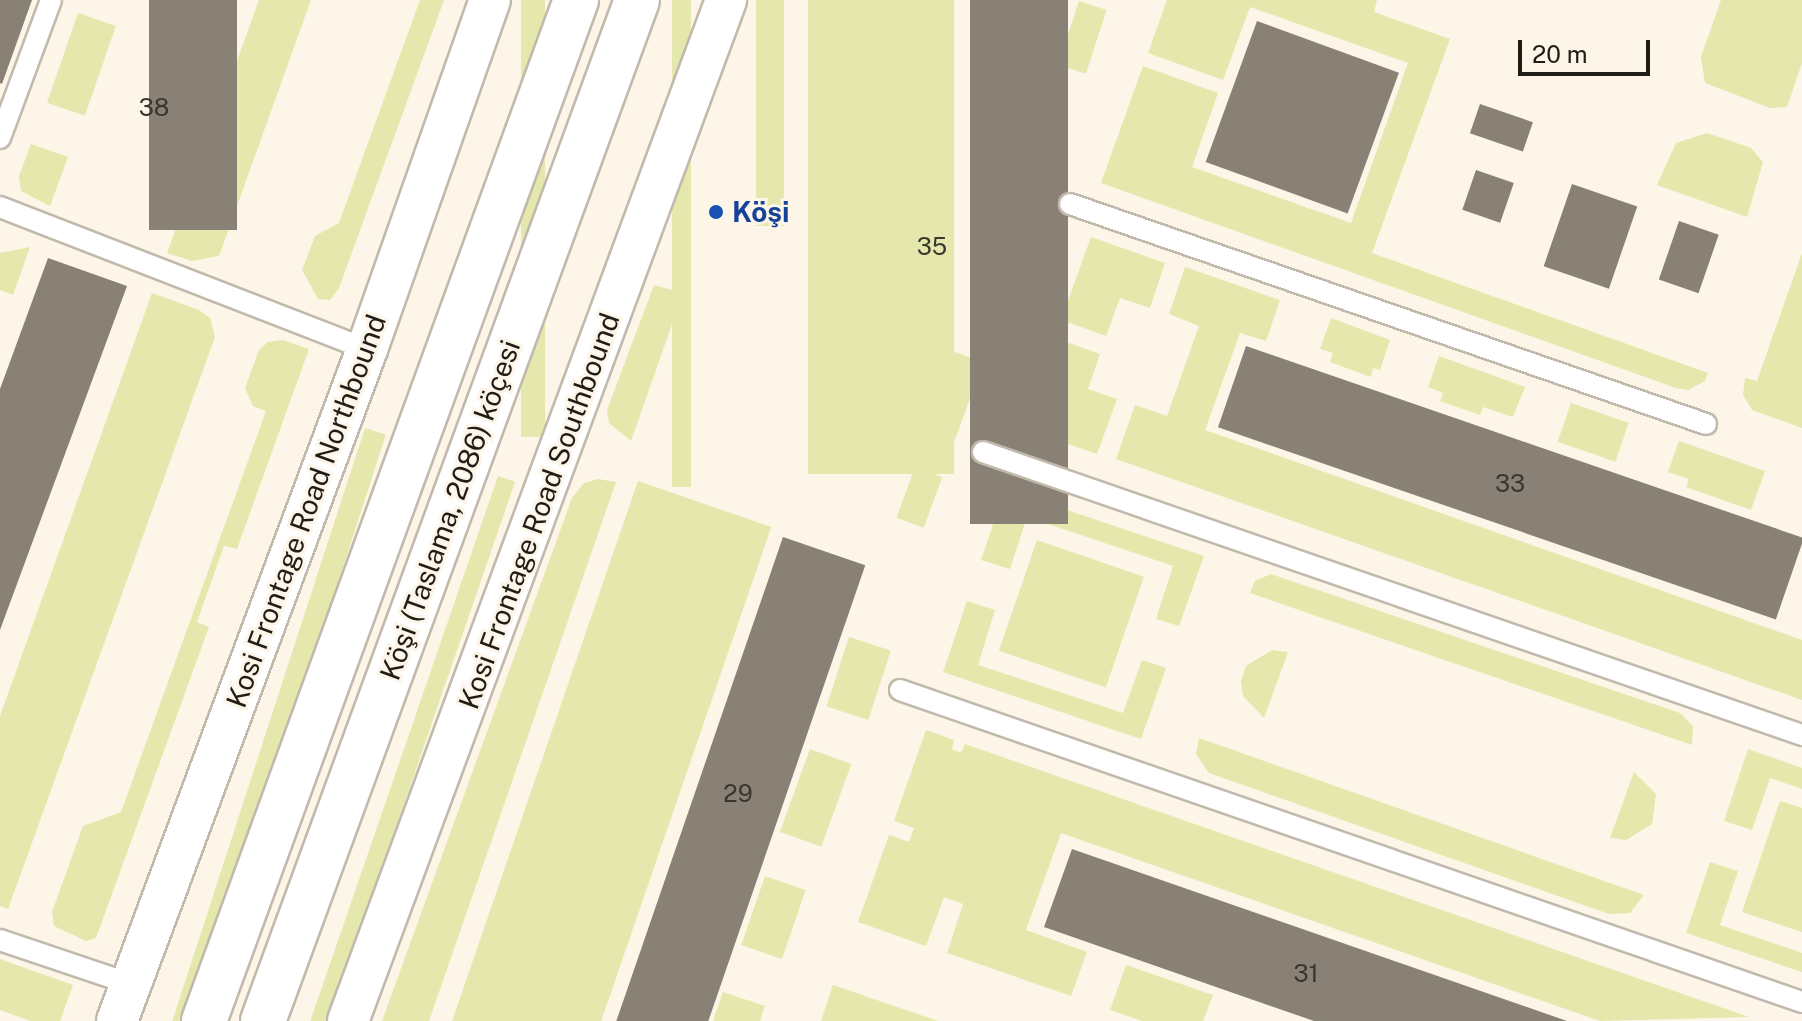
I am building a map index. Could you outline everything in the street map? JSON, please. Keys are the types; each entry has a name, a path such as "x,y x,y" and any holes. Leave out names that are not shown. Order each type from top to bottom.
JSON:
{"main road":[{"name":"Köşi (Taslama, 2086) köçesi","path":"204,1021 576,0"},
{"name":"Köşi (Taslama, 2086) köçesi","path":"263,1021 637,0"}],"street":[{"name":"Kosi Frontage Road Northbound","path":"124,1003 367,349 490,0"},
{"name":"Kosi Frontage Road Southbound","path":"348,1021 726,0"}],"lane":[{"path":"0,138 51,0"},
{"path":"1070,204 1706,424"},
{"path":"0,207 367,349"},
{"path":"983,452 1802,735"},
{"path":"900,690 1802,1002"},
{"path":"0,940 124,1003"}],"green space":[{"path":"259,0 311,0 219,256 192,261 167,253"},
{"path":"420,0 444,0 339,288 330,300 318,299 302,270 315,236 339,223"},
{"path":"521,0 545,0 545,437 521,437"},
{"path":"672,0 691,0 691,487 672,487"},
{"path":"756,0 784,0 784,226 756,226"},
{"path":"808,0 954,0 954,474 808,474"},
{"path":"1167,0 1377,0 1374,12 1450,39 1372,253 1708,373 1705,381 1688,390 1676,388 1101,183 1143,66 1218,93 1192,167 1351,223 1408,63 1250,7 1223,80 1148,53"},
{"path":"1721,0 1802,0 1802,63 1787,107 1770,108 1705,83 1701,57"},
{"path":"1079,1 1107,10 1086,74 1058,65"},
{"path":"78,13 116,26 85,116 47,103"},
{"path":"1039,114 1067,123 1039,207 1012,198"},
{"path":"1707,133 1751,148 1763,162 1747,217 1657,185 1676,143"},
{"path":"31,144 68,157 50,206 21,191 19,176"},
{"path":"1091,237 1165,263 1150,308 1120,298 1106,336 1061,320"},
{"path":"994,243 1021,253 997,320 970,310"},
{"path":"30,247 13,295 0,290 0,253"},
{"path":"1802,253 1802,428 1752,410 1743,395 1745,378 1757,381"},
{"path":"1185,267 1280,300 1266,341 1240,333 1205,430 1802,640 1802,700 1116,459 1135,405 1167,416 1199,326 1169,314"},
{"path":"654,285 683,293 631,441 609,423 607,410"},
{"path":"152,293 199,310 210,318 215,337 8,909 0,906 0,716"},
{"path":"1331,318 1390,340 1380,370 1373,368 1371,377 1330,362 1333,353 1320,349"},
{"path":"1055,338 1100,354 1088,389 1117,399 1097,454 1022,428"},
{"path":"283,340 309,349 237,549 224,546 197,622 209,627 96,938 86,941 54,926 52,912 83,826 121,812 266,411 253,406 245,388 259,350 268,342"},
{"path":"955,352 983,362 952,448 924,438"},
{"path":"1439,356 1525,387 1513,417 1483,407 1480,415 1440,401 1443,393 1428,387"},
{"path":"1571,403 1629,423 1615,462 1558,442"},
{"path":"365,428 386,435 195,1021 172,1021"},
{"path":"1679,441 1765,471 1751,510 1686,487 1689,479 1668,472"},
{"path":"915,467 942,477 924,528 897,518"},
{"path":"498,476 515,482 329,1021 310,1021"},
{"path":"598,479 616,482 429,1021 382,1021 572,498 584,483"},
{"path":"638,481 771,527 601,1021 452,1021"},
{"path":"1005,489 1204,556 1179,626 1156,619 1173,566 1027,517 1010,569 981,560"},
{"path":"1037,540 1144,577 1106,687 999,651"},
{"path":"1271,574 1680,713 1693,726 1692,745 1250,593 1255,581"},
{"path":"967,601 995,610 978,665 1123,713 1142,660 1166,668 1141,739 943,672"},
{"path":"849,637 891,651 868,720 826,706"},
{"path":"1272,650 1288,652 1264,718 1243,696 1241,681 1246,666"},
{"path":"926,730 954,740 952,749 961,753 965,744 1749,1017 1600,1021 1061,833 1026,930 1087,952 1071,996 947,953 963,904 944,897 926,946 858,922 889,835 909,842 914,828 894,821"},
{"path":"1199,738 1644,895 1630,913 1609,914 1209,773 1196,754"},
{"path":"810,749 851,764 821,847 780,832"},
{"path":"1748,749 1802,768 1802,789 1770,778 1752,830 1724,821"},
{"path":"1634,772 1656,794 1652,824 1626,840 1610,838"},
{"path":"1780,801 1802,808 1802,932 1742,912"},
{"path":"1710,862 1738,871 1720,925 1802,953 1802,972 1686,933"},
{"path":"765,876 806,890 782,959 741,945"},
{"path":"0,959 73,985 60,1021 30,1021 0,1010"},
{"path":"1126,965 1213,995 1203,1021 1142,1021 1110,1010"},
{"path":"833,985 938,1021 821,1021"},
{"path":"723,992 765,1006 760,1021 713,1021"}],"building":[{"path":"0,0 32,0 2,84 0,83"},
{"path":"149,0 237,0 237,230 149,230"},
{"path":"970,0 1068,0 1068,524 970,524"},
{"path":"1257,21 1399,73 1348,214 1206,162"},
{"path":"1480,104 1533,122 1523,152 1470,133"},
{"path":"1476,170 1514,183 1500,223 1462,210"},
{"path":"1572,184 1637,206 1609,289 1544,266"},
{"path":"1679,221 1719,235 1699,293 1659,280"},
{"path":"48,258 127,286 0,630 0,389"},
{"path":"1246,346 1802,537 1776,619 1218,427"},
{"path":"783,537 865,565 708,1021 616,1021"},
{"path":"1072,849 1567,1021 1314,1021 1044,927"}],"place":[{"name":"Köşi","path":"716,212"}]}
